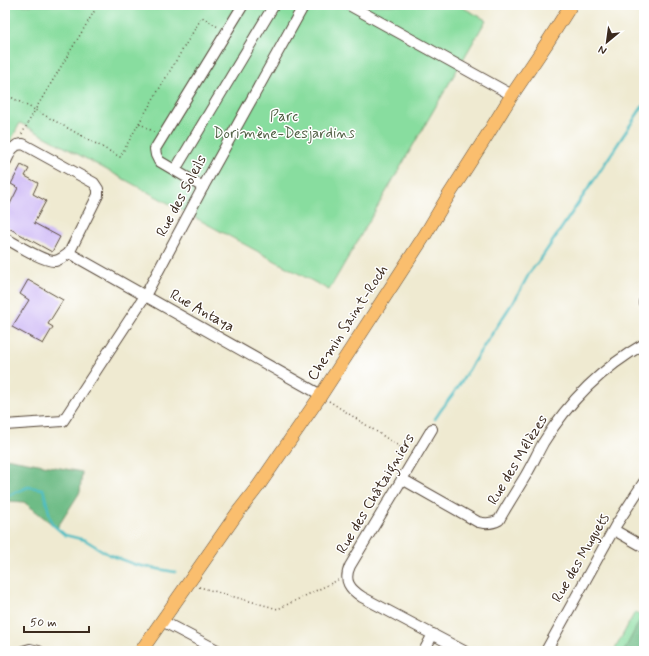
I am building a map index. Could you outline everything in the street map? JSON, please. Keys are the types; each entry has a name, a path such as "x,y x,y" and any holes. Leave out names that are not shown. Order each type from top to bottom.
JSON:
{"main road":[{"name":"Chemin Saint-Roch","path":"140,651 238,512 259,485 321,395 426,235 447,198 571,5"}],"street":[{"path":"203,187 159,161 155,149 243,5"},
{"path":"175,170 274,5"},
{"name":"Rue des Soleils","path":"5,425 63,421 145,296 203,187 304,5"},
{"path":"349,5 512,96"},
{"path":"5,163 16,144 23,144 94,183 98,189 98,195 69,253 62,258 54,261 46,259 5,238"},
{"name":"Rue Antaya","path":"69,253 321,395"},
{"name":"Rue des Mélèzes","path":"402,479 478,522 495,522 499,520 543,443 569,406 602,373 644,344"},
{"name":"Rue des Châtaigniers","path":"432,429 350,566 346,576 351,587 362,597 464,651"},
{"name":"Rue des Muguets","path":"546,651 614,530 644,482"},
{"path":"614,530 644,547"},
{"path":"162,621 218,651"},
{"path":"424,651 433,634"},
{"path":"23,651 30,649 39,651"}],"path":[{"path":"16,144 98,5"},
{"path":"5,94 120,157 202,17 226,32"},
{"path":"139,123 163,137"},
{"path":"321,395 415,457"},
{"path":"188,583 278,610 346,576"}],"green space":[{"name":"Parc Dorimène-Desjardins","path":"5,5 458,5 486,20 329,290 20,123 5,151"},
{"path":"5,458 82,472 80,492 57,528 24,502 5,502"},
{"path":"635,612 644,617 644,651 614,651"},
{"path":"640,620 644,623 644,651 624,651"}],"building":[{"path":"21,165 29,169 25,176 38,183 33,194 46,201 34,223 60,237 52,252 5,226 5,206 8,208 18,188 11,184"},
{"path":"28,280 63,300 48,324 53,327 43,344 12,327 29,300 20,294"}],"waterway":[{"path":"435,419 458,387 517,296 530,272 542,257 644,104"},
{"path":"5,497 28,487 43,489 52,524 65,535 85,540 108,554 136,565 175,572"}]}
